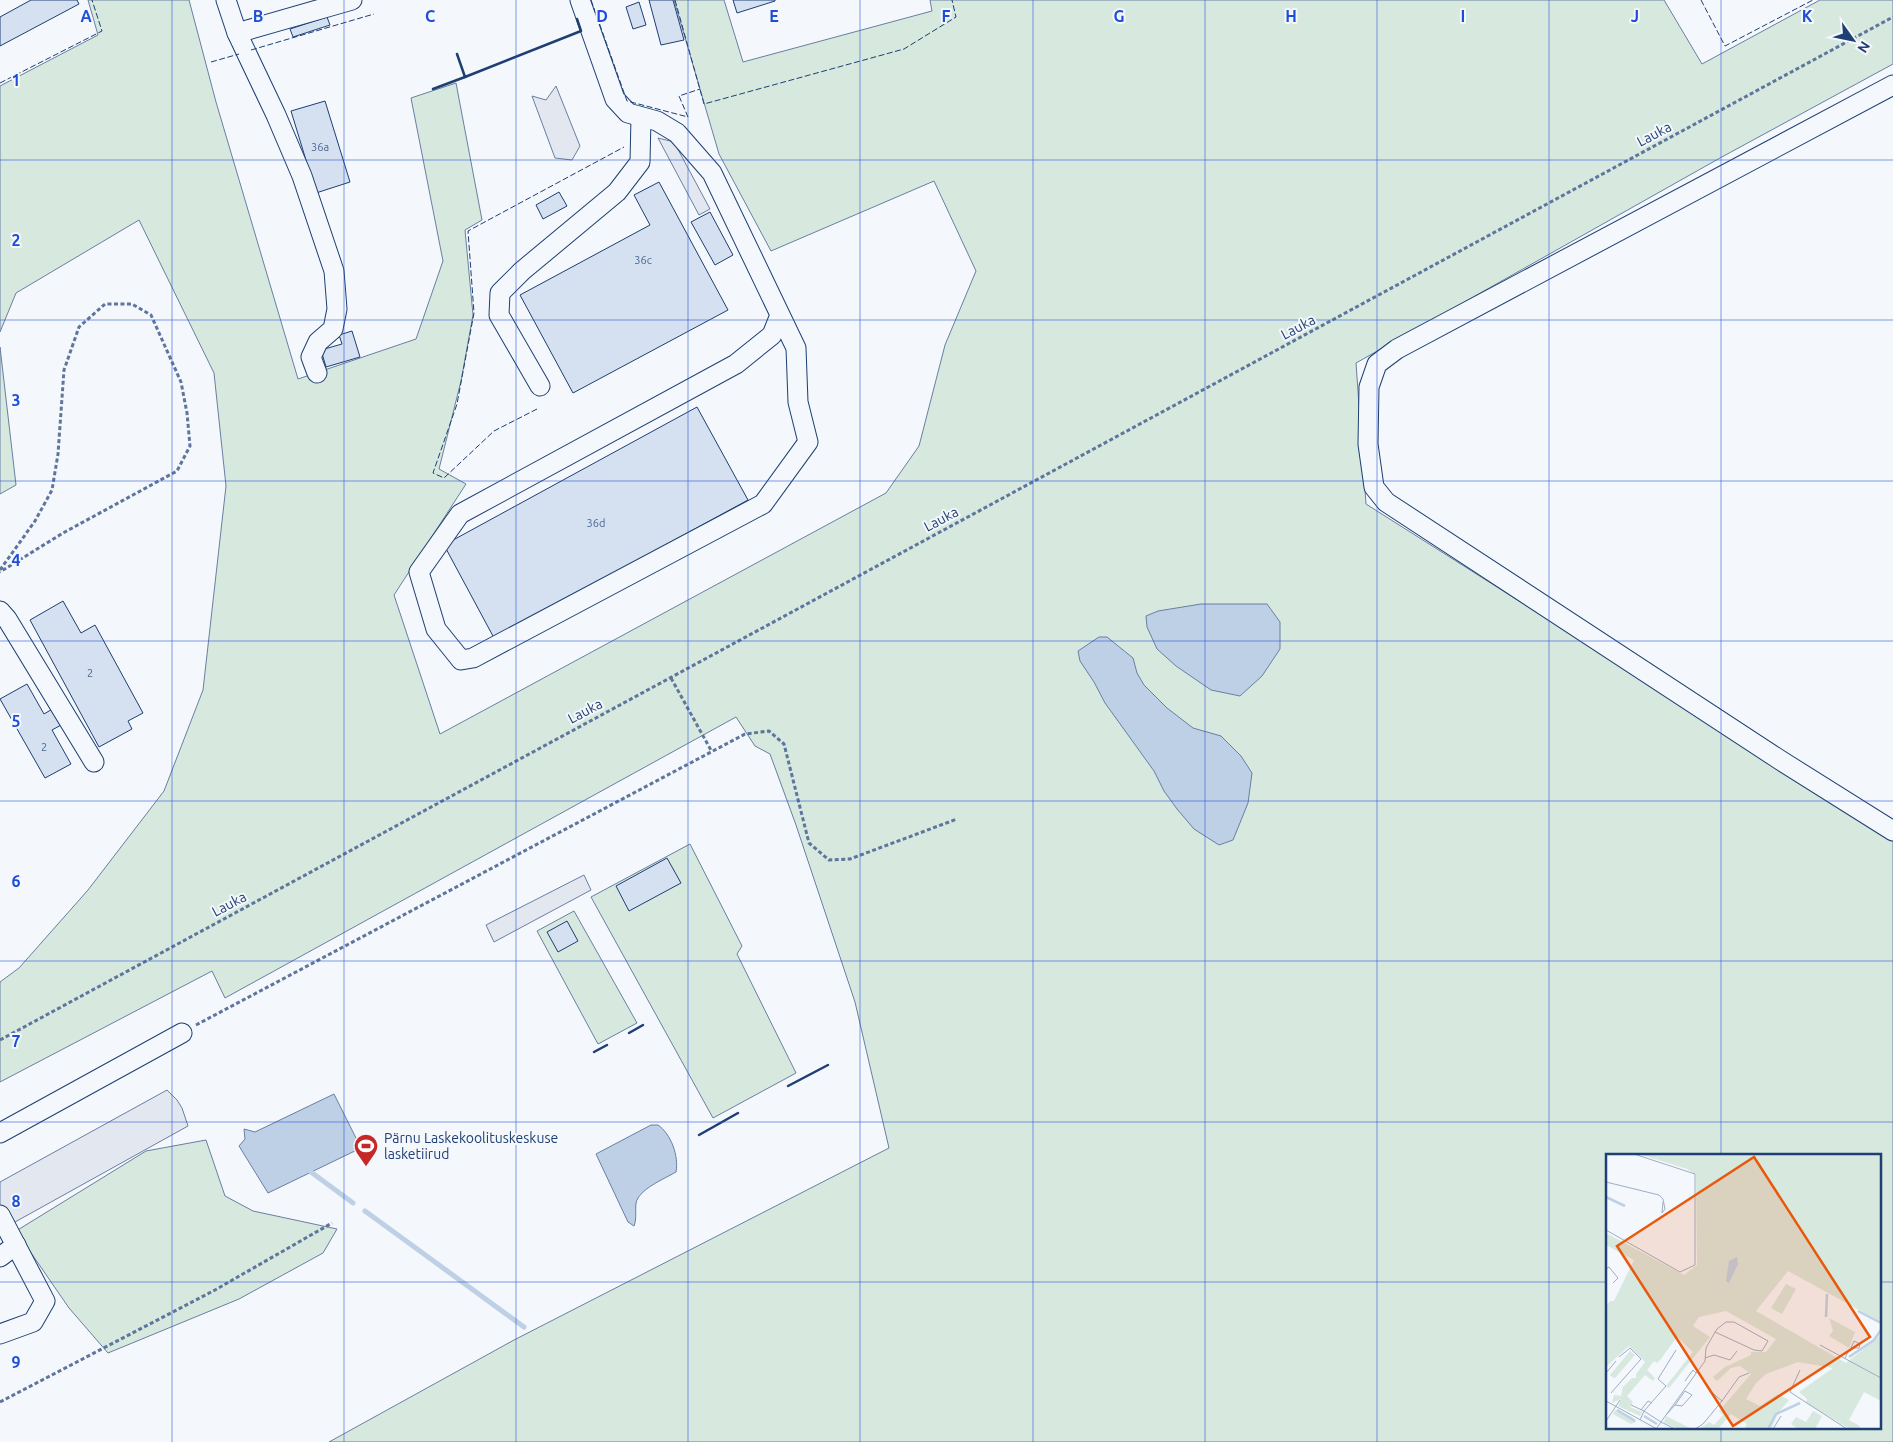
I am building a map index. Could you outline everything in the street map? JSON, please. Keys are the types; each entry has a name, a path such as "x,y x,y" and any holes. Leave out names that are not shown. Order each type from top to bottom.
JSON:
{"lane":[{"path":"226,0 237,33 276,115 302,176 334,271 337,309 333,329 318,342 311,357 317,372"},
{"path":"237,33 352,0"},
{"path":"580,0 615,99 628,113 657,121 677,133 712,173 796,348 798,402 808,442 763,504 473,658 461,660 436,629 419,572 460,514 736,364 772,335 780,315"},
{"path":"1893,85 1397,348 1377,364 1369,387 1368,444 1374,487 1386,502 1780,760 1893,831"},
{"path":"540,386 499,314 500,293 522,271 617,192 640,162 641,117"},
{"path":"0,611 7,619 94,762"},
{"path":"0,1132 182,1033"},
{"path":"0,1215 45,1301 33,1322 0,1334"},
{"path":"0,1257 16,1245"}],"path":[{"name":"Lauka","path":"0,1040 1893,17"},
{"path":"105,304 132,304 151,315 181,382 187,413 190,446 177,471 63,533 0,571 35,521 52,490 58,454 64,370 79,328 105,304"},
{"path":"671,678 712,752"},
{"path":"182,1033 745,734 769,731 784,744 809,843 829,860 850,859 957,819"},
{"path":"0,1402 215,1290 332,1223"}],"shaded area":[{"path":"88,0 189,0 216,102 298,379 416,339 443,261 411,98 456,83 482,220 465,230 473,315 461,381 439,469 466,484 394,595 440,734 886,493 919,446 945,345 976,271 934,181 771,251 719,154 674,0 724,0 743,62 932,11 930,0 1664,0 1702,64 1820,0 1893,0 1893,64 1720,158 1356,363 1366,504 1893,838 1893,1442 329,1442 514,1340 889,1148 855,1002 796,825 770,754 755,746 736,717 225,998 212,971 0,1082 0,982 19,968 88,890 164,791 203,690 226,486 214,373 139,220 16,293 0,332 0,86 98,35"},
{"path":"556,86 580,146 572,160 555,158 532,96 546,100"},
{"path":"658,138 674,142 710,209 699,215"},
{"path":"0,347 16,485 0,494"},
{"path":"690,844 742,946 737,954 796,1073 713,1118 591,897"},
{"path":"584,875 591,890 494,942 486,925"},
{"path":"574,911 637,1023 598,1044 537,931"},
{"path":"167,1090 182,1108 188,1126 6,1227 0,1215 0,1182"},
{"path":"206,1140 225,1196 253,1211 337,1229 323,1253 239,1299 108,1353 69,1308 16,1231 146,1151"}],"water":[{"path":"1201,604 1267,604 1280,622 1280,649 1262,676 1240,696 1211,690 1176,666 1157,649 1147,627 1146,616 1158,611"},
{"path":"1099,637 1107,637 1133,658 1137,673 1144,685 1167,708 1193,728 1221,736 1241,756 1252,773 1248,803 1233,840 1219,845 1194,829 1164,791 1154,771 1105,703 1080,661 1078,651"},
{"path":"334,1094 361,1148 268,1193 239,1146 245,1139 244,1129 255,1132"},
{"path":"651,1125 658,1125 667,1134 675,1152 676,1172 647,1189 638,1198 634,1226 628,1222 596,1154"}],"building":[{"path":"31,0 77,0 79,4 0,46 0,17"},
{"path":"649,0 673,0 684,40 661,45"},
{"path":"733,0 775,0 775,1 737,13"},
{"path":"639,2 646,25 633,29 626,7"},
{"path":"327,17 330,25 293,37 290,29"},
{"path":"325,101 350,182 316,193 291,111"},
{"path":"659,182 728,310 573,393 520,295 650,225 634,195"},
{"path":"559,192 567,206 543,219 536,205"},
{"path":"710,212 733,255 715,265 691,222"},
{"path":"352,331 360,357 326,367 321,350 342,344 339,335"},
{"path":"697,407 748,500 494,638 444,545"},
{"path":"63,601 81,633 95,625 143,713 128,721 132,729 99,747 30,620"},
{"path":"27,684 44,714 54,708 63,724 52,730 71,764 45,778 0,699"},
{"path":"667,858 681,883 629,911 616,886"},
{"path":"567,921 578,941 558,952 547,932"}],"waterway":[{"path":"311,1172 353,1203"},
{"path":"365,1211 524,1327"}],"fence":[{"path":"0,83 102,31 92,0"},
{"path":"591,0 627,101 688,117 679,96 700,89"},
{"path":"675,0 704,104 904,49 956,17 952,0"},
{"path":"1701,0 1725,46 1813,0"},
{"path":"251,50 374,14"},
{"path":"211,62 239,54"},
{"path":"537,409 494,431 444,478 433,473 457,404 474,313 468,231 624,147"}],"wall":[{"path":"457,54 465,77 581,31 577,19"},
{"path":"433,89 465,77"},
{"path":"629,1033 643,1025"},
{"path":"594,1052 607,1045"},
{"path":"788,1086 828,1065"},
{"path":"699,1135 738,1113"}],"place":[{"name":"Pärnu Laskekoolituskeskuse lasketiirud","path":"366,1167"}]}
